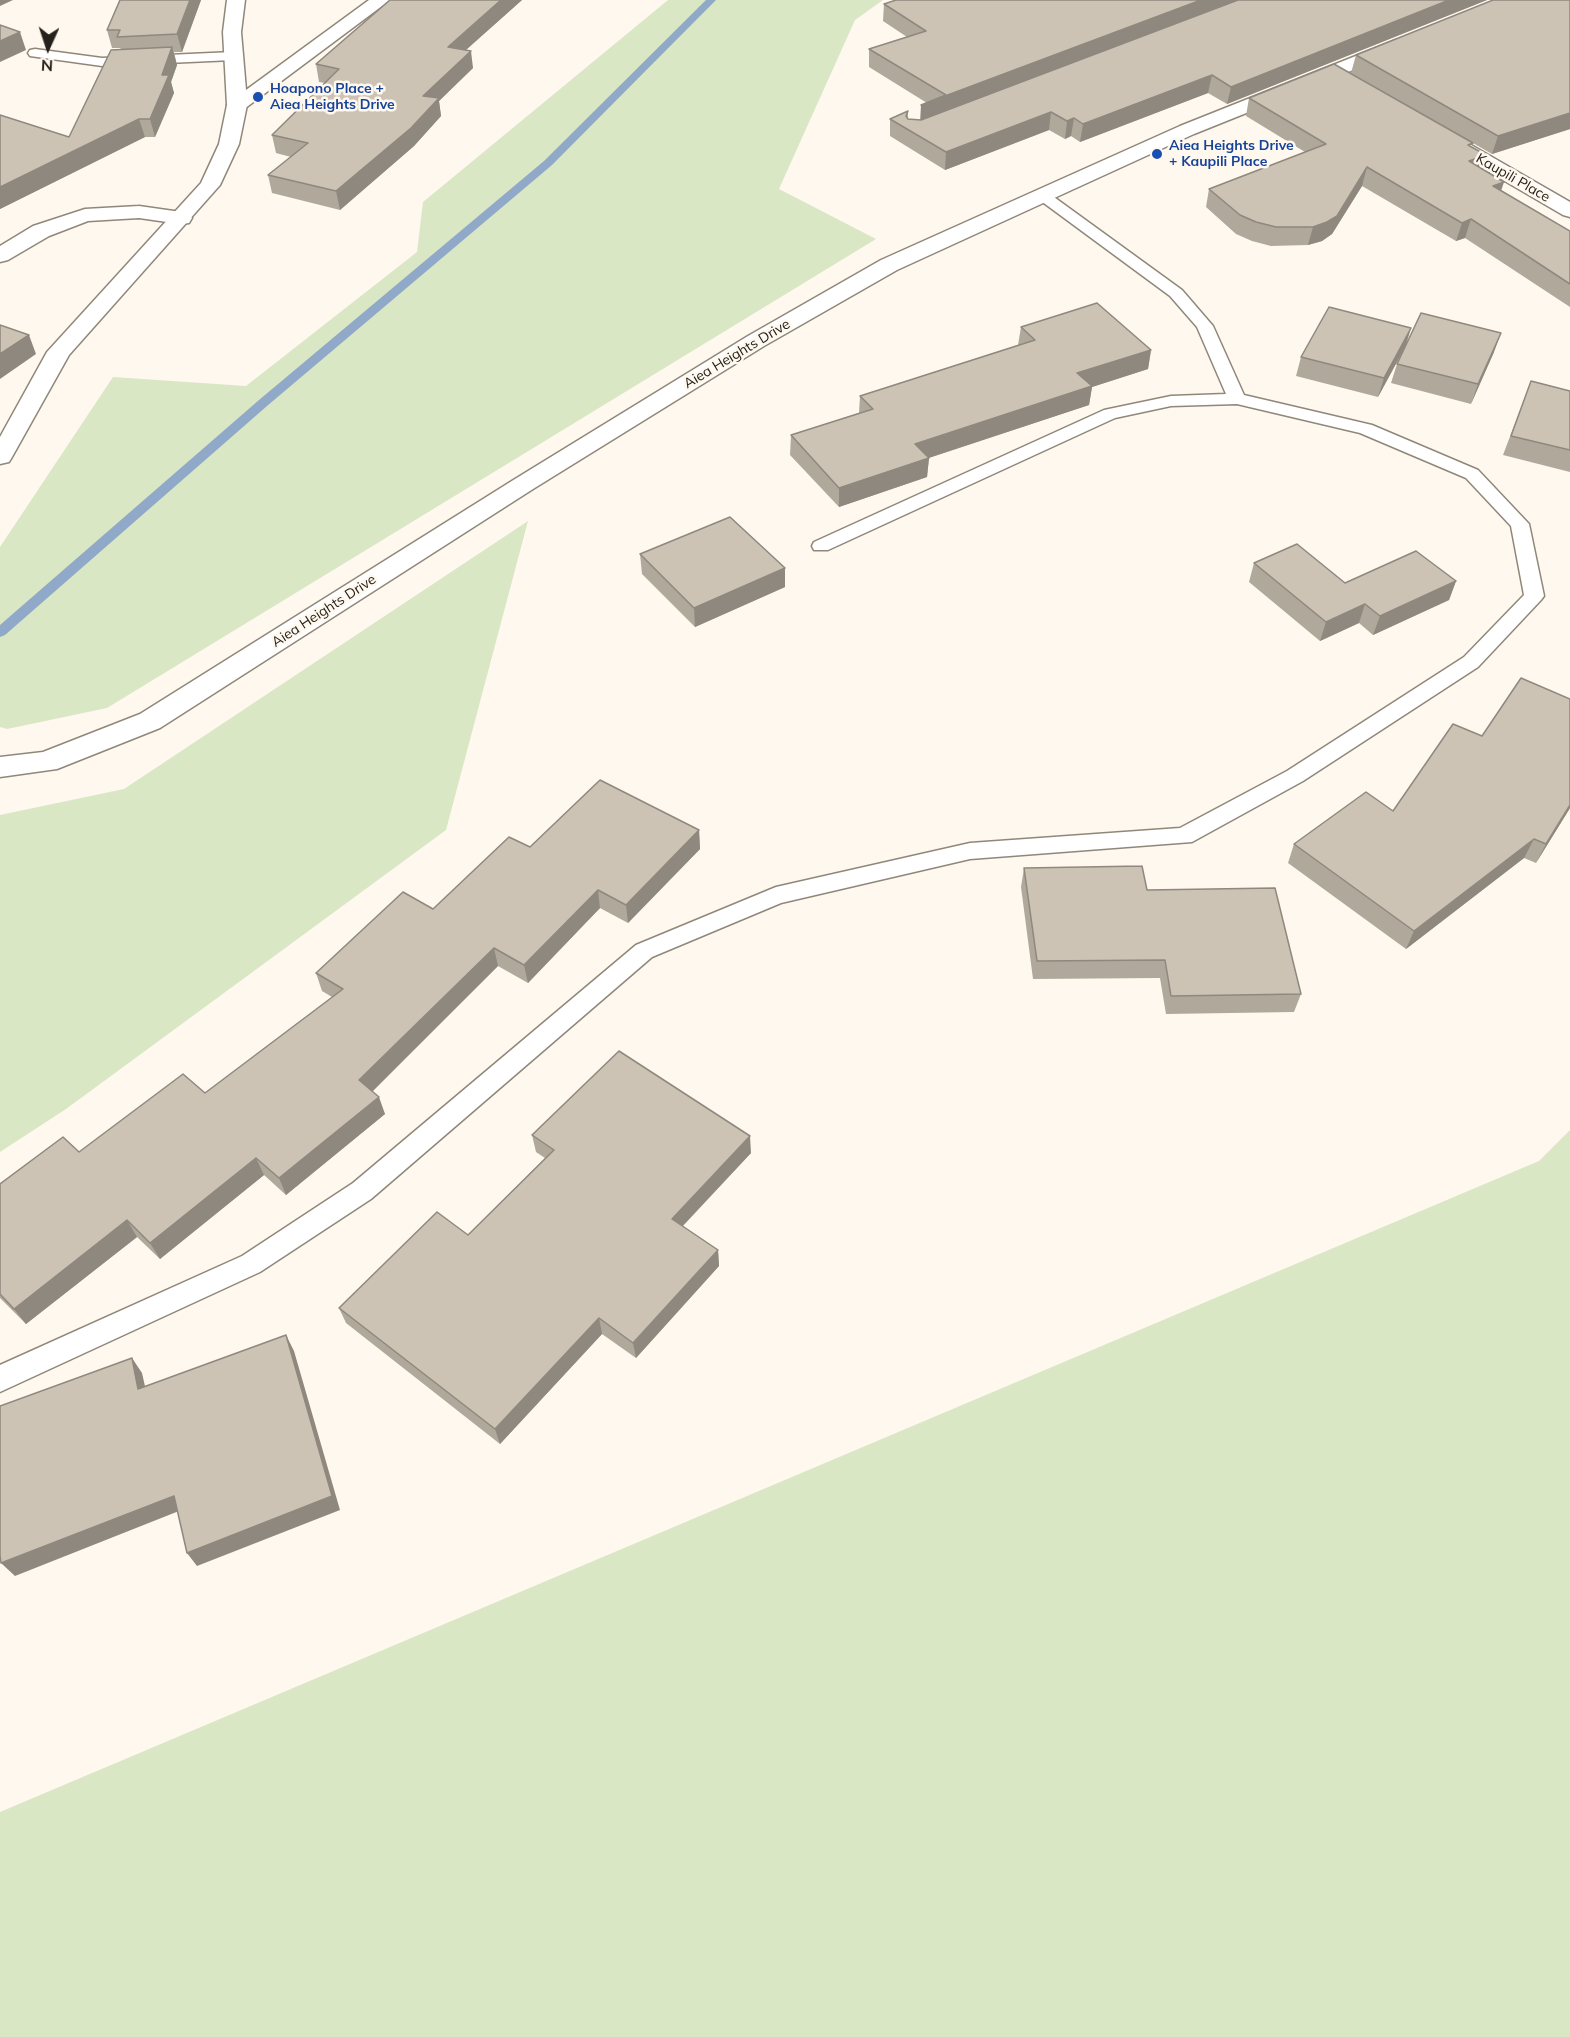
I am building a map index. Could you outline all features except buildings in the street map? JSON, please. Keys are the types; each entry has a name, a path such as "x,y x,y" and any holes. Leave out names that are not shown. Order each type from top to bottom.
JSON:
{"street":[{"path":"0,457 59,352 210,185 229,144 237,105 233,56 236,0"},
{"path":"237,105 381,0"},
{"name":"Aiea Heights Drive","path":"0,767 47,762 150,722 524,484 756,340 890,265 1187,130 1421,37"},
{"path":"1332,72 1352,84"},
{"name":"Kaupili Place","path":"1425,126 1570,211"},
{"path":"0,255 41,231 85,215 139,212 181,218"}],"lane":[{"path":"35,53 102,62 233,56"},
{"path":"1042,195 1176,293 1205,326 1237,399"},
{"path":"0,1379 251,1264 353,1197 644,951 776,896 970,850 1184,836 1295,776 1471,662 1534,596 1521,524 1472,474 1366,429 1237,399 1171,401 1110,414 820,546"}],"green space":[{"path":"668,0 883,0 855,20 779,189 876,239 107,708 7,729 0,727 0,547 113,377 246,386 417,252 423,202"},
{"path":"528,521 446,830 66,1109 0,1152 0,815 124,789"},
{"path":"1570,1130 1570,2037 0,2037 0,1812 1539,1161"}],"waterway":[{"path":"0,632 263,403 548,163 711,0"}],"place":[{"name":"Hoapono Place + Aiea Heights Drive","path":"258,97"},
{"name":"Aiea Heights Drive + Kaupili Place","path":"1157,154"}]}
